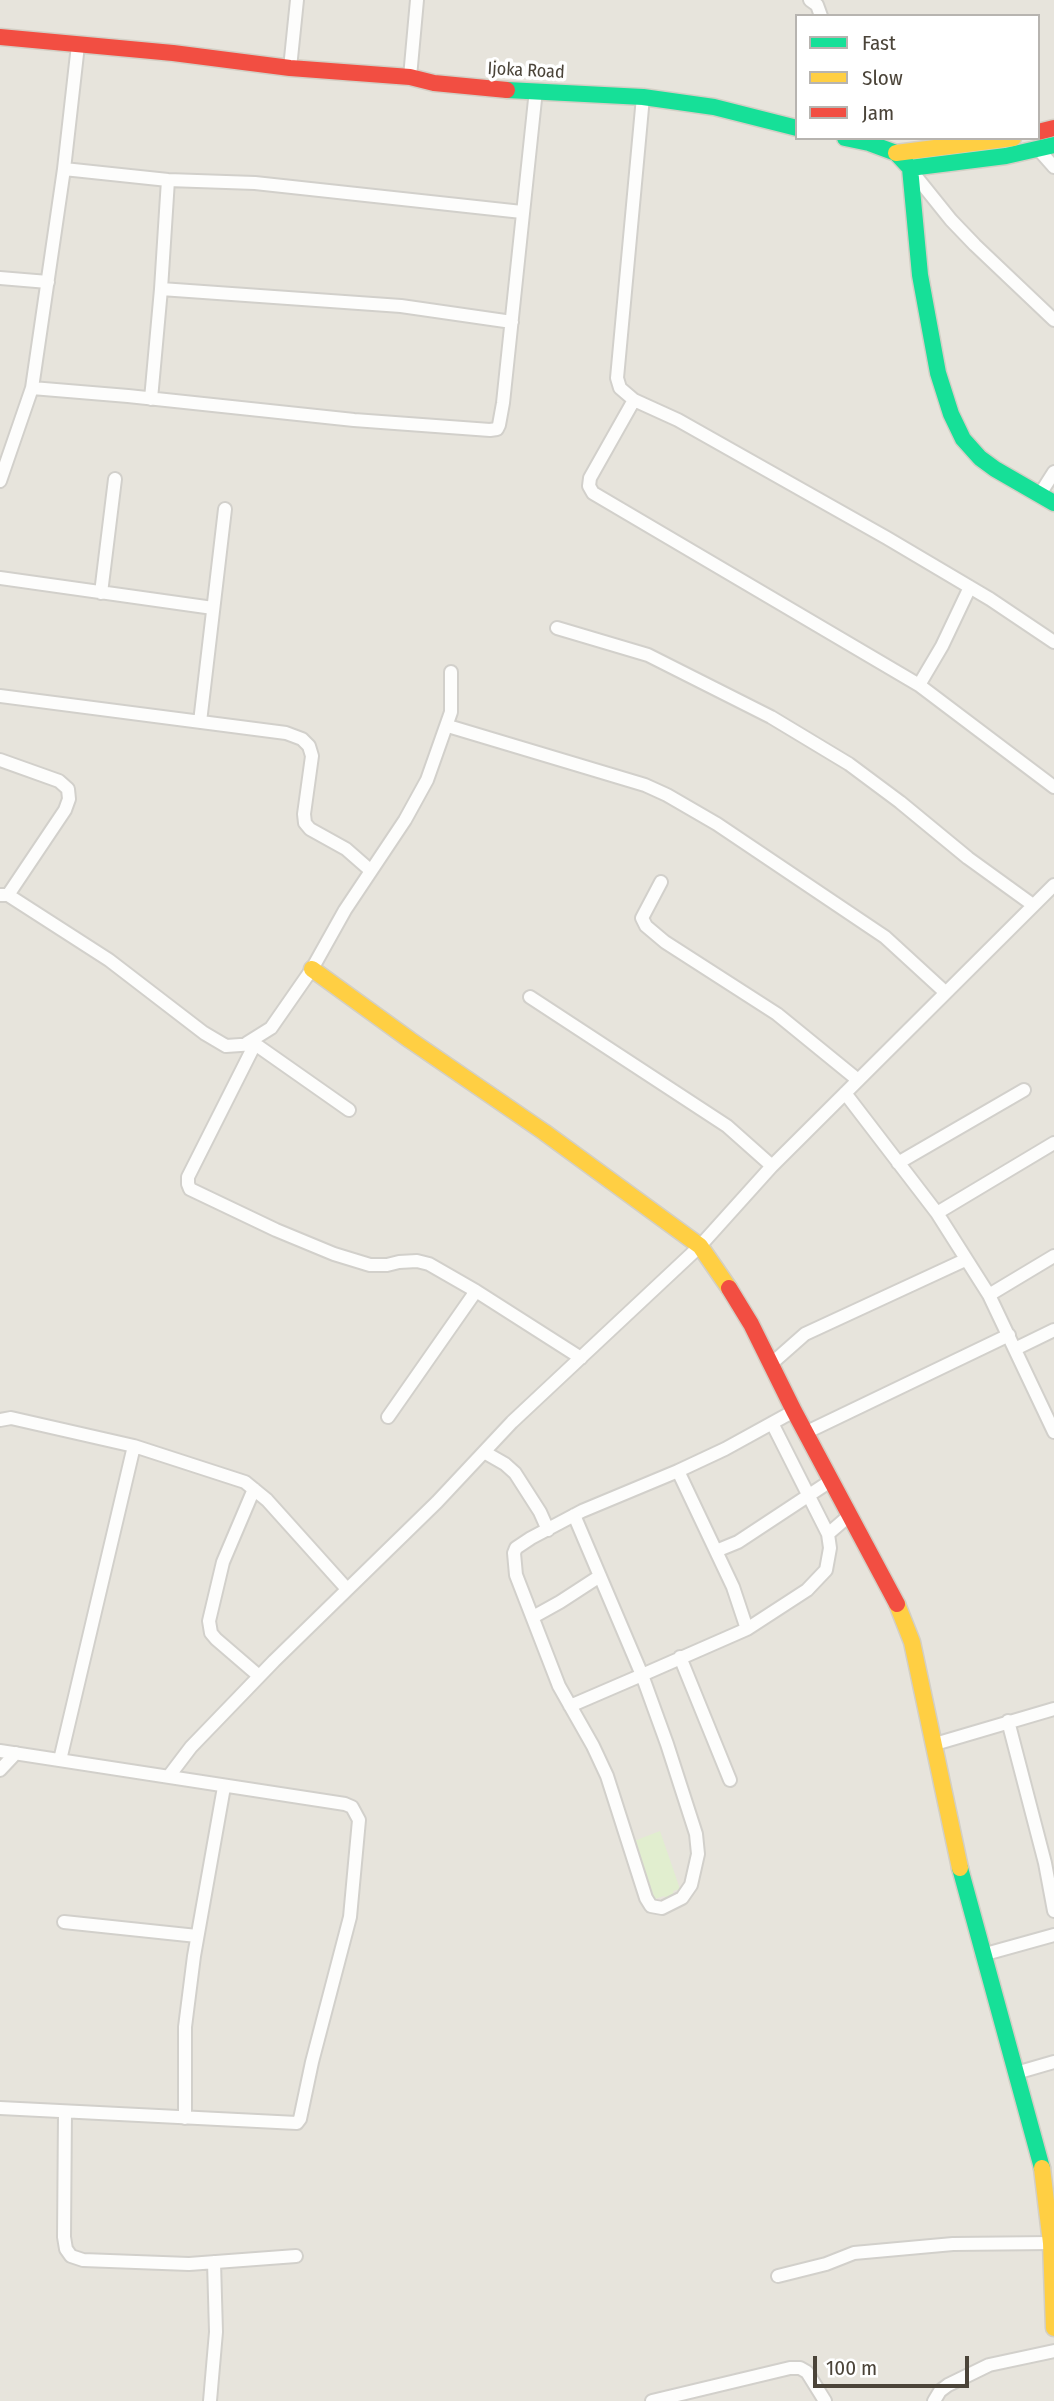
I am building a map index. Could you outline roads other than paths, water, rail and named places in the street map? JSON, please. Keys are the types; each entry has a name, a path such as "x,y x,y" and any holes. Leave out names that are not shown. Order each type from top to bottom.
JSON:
{"street":[{"path":"290,68 297,0"},
{"path":"410,77 417,0"},
{"path":"810,0 817,5 820,14"},
{"name":"Ijoka Road","path":"0,37 290,68 410,77 476,88 643,97 714,107 795,127"},
{"path":"0,481 32,388 64,169 78,45"},
{"path":"32,388 354,420 496,429 499,425 512,322 536,90"},
{"path":"643,97 617,378 620,388 634,400 678,420 970,587 1054,642"},
{"path":"854,140 896,153 967,237 1054,320"},
{"path":"896,153 997,140"},
{"path":"909,168 1047,148 1054,167"},
{"path":"909,168 920,275 938,373 951,414 963,439 980,458 1024,487 1047,498 1054,472"},
{"path":"64,169 168,180 255,183 522,212"},
{"path":"151,399 168,180"},
{"path":"0,278 48,282"},
{"path":"161,289 401,306 512,322"},
{"path":"634,400 590,478 589,485 593,493 919,685 1054,787"},
{"path":"101,593 115,479"},
{"path":"200,722 225,509"},
{"path":"0,578 213,608"},
{"path":"919,685 942,646 970,587"},
{"path":"557,628 648,655 771,717 849,764 1032,905"},
{"path":"451,672 452,699 448,726 427,780 405,820 370,870 320,951 312,969 271,1028 251,1044 188,1177 190,1189 334,1254 370,1265 416,1261 429,1264 580,1358"},
{"path":"0,696 286,733 302,739 309,746 312,756 305,823 310,829 346,849 370,870"},
{"path":"448,726 667,794 717,824 885,937 945,992"},
{"path":"0,760 59,781 68,789 69,799 60,819 4,895 109,960 204,1033 226,1046 251,1044 349,1110"},
{"path":"662,881 642,918 646,926 665,943 777,1014 858,1080"},
{"path":"169,1776 191,1746 259,1676 580,1358 700,1247 772,1166 1054,885"},
{"path":"320,951 329,980"},
{"path":"312,969 410,1041 544,1132 700,1247 732,1292 897,1605 912,1642 962,1879 1016,2073 1049,2173 1054,2326"},
{"path":"530,997 727,1126 772,1166"},
{"path":"898,1163 1024,1090"},
{"path":"845,1093 937,1213 989,1295 1054,1433"},
{"path":"937,1213 1054,1143"},
{"path":"989,1295 1054,1256"},
{"path":"771,1364 805,1334 965,1260"},
{"path":"388,1417 476,1291"},
{"path":"1015,1349 1054,1330"},
{"path":"807,1432 1009,1335"},
{"path":"573,1515 642,1675 696,1834 698,1854 691,1885 682,1898 662,1908 651,1906 646,1898 607,1776 559,1686 516,1575 514,1553 516,1548 573,1515 725,1449 794,1410"},
{"path":"0,1420 11,1418 134,1446 245,1482 274,1507 347,1589"},
{"path":"570,1706 747,1629 807,1590 822,1576 828,1563 828,1534 772,1423"},
{"path":"60,1760 134,1446"},
{"path":"484,1452 515,1473 548,1530"},
{"path":"678,1471 737,1596 747,1629"},
{"path":"716,1551 738,1542 832,1480"},
{"path":"254,1489 223,1562 209,1620 211,1633 216,1639 259,1676"},
{"path":"828,1534 850,1515"},
{"path":"533,1617 600,1576"},
{"path":"680,1657 730,1780"},
{"path":"935,1744 1054,1709"},
{"path":"1007,1721 1045,1863 1054,1911"},
{"path":"0,1751 345,1804 352,1807 359,1820 350,1917 297,2123 0,2108"},
{"path":"0,1770 16,1753"},
{"path":"185,2118 185,2027 197,1937 223,1787"},
{"path":"64,1922 197,1937"},
{"path":"982,1955 1054,1935"},
{"path":"1016,2073 1054,2062"},
{"path":"65,2112 64,2237 66,2249 71,2256 83,2260 132,2262 214,2262 296,2256"},
{"path":"778,2276 865,2252 953,2244 1051,2243"},
{"path":"210,2401 216,2332 214,2262"},
{"path":"934,2401 948,2385 989,2365 1054,2351"},
{"path":"654,2401 790,2368 800,2368 807,2372 825,2401"}]}
